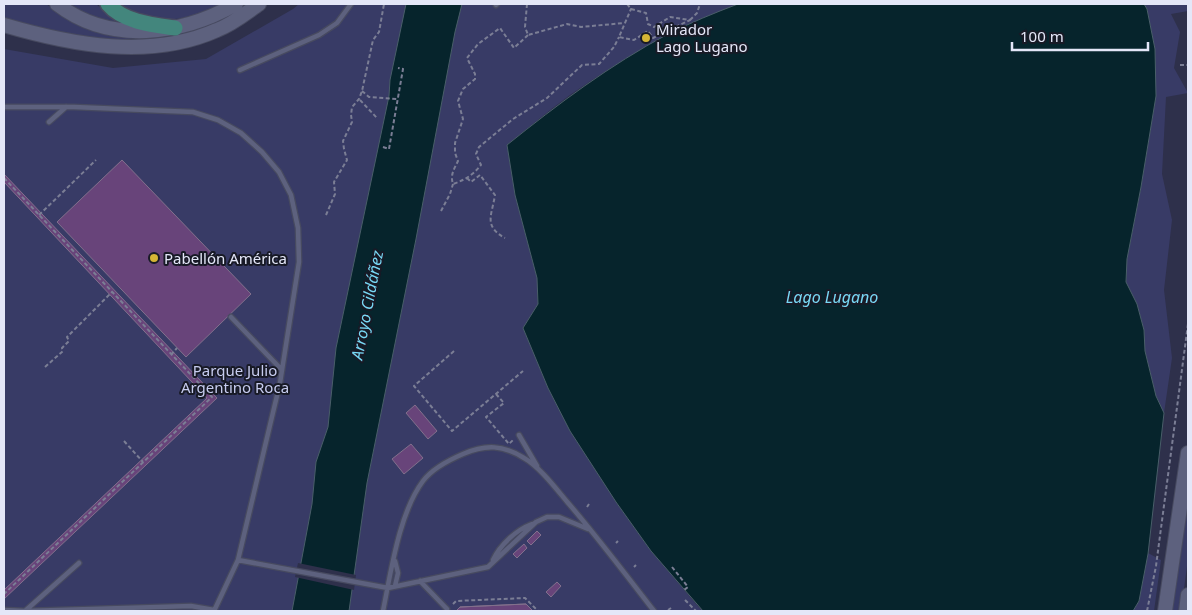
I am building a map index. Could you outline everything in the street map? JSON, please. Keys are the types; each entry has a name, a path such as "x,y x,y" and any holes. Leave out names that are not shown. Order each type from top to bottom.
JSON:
{"main road":[{"path":"57,4 89,21 119,30 148,31 175,28 212,16 236,4"},
{"path":"108,4 137,20 175,28"},
{"path":"4,25 64,41 92,45 146,46 183,41 218,30 259,4"},
{"path":"1165,611 1188,452"},
{"path":"1186,611 1188,595"}],"lane":[{"path":"240,70 318,35 337,23 350,4"},
{"path":"4,107 66,107 193,112 218,120 241,133 262,152 279,172 291,195 298,228 299,245 299,262 282,370 238,560 214,611 191,606 4,610"},
{"path":"49,122 66,107"},
{"path":"231,317 282,370"},
{"path":"519,435 540,472"},
{"path":"383,611 394,557 411,500 424,480 452,459 484,446 506,449 526,459 540,472 591,530 654,611"},
{"path":"238,560 388,588 488,567 536,522 547,517 559,517 591,530"},
{"path":"394,557 398,573 395,586"},
{"path":"25,611 79,563"},
{"path":"420,582 448,610"}],"path":[{"path":"326,215 335,194 334,182 348,160 343,141 352,122 350,115 352,107 359,99 362,91 373,40 379,32 384,4"},
{"path":"527,4 525,27 528,35"},
{"path":"627,4 631,10 646,13 648,31 653,38 690,20 697,13 700,4"},
{"path":"453,184 476,172 481,165 476,154 479,147 513,119 547,98 582,66 599,64 614,47 631,10"},
{"path":"648,24 654,27 670,17 690,20"},
{"path":"442,211 450,194 453,184 451,179 452,172 458,161 455,153 455,143 463,119 458,101 463,89 475,79 475,74 467,58 478,44 500,28 514,48 528,35 566,24 581,27 625,23"},
{"path":"619,37 634,40 648,31"},
{"path":"1180,65 1188,65"},
{"path":"383,147 388,149 398,99 403,69 398,68"},
{"path":"362,91 369,97 398,99"},
{"path":"359,99 377,118"},
{"path":"39,215 96,160"},
{"path":"467,178 471,182 480,175 490,186 495,195 491,225 495,233 505,238"},
{"path":"4,178 212,397 4,594"},
{"path":"44,368 64,351 62,348 69,341 67,337 112,292"},
{"path":"1147,611 1156,566 1188,324"},
{"path":"172,354 177,348"},
{"path":"454,351 414,386 452,431 523,371"},
{"path":"496,394 504,403 486,417 509,444 519,435"},
{"path":"124,441 143,462"},
{"path":"672,567 688,587 684,590"},
{"path":"448,610 456,601 525,598 538,611"},
{"path":"685,600 696,611"}],"green space":[{"path":"4,4 46,4 69,19 88,28 146,41 114,43 4,22"},
{"path":"67,4 96,4 109,15 128,25 94,18"},
{"path":"115,4 223,4 191,16 158,20 135,16"},
{"name":"Parque Julio Argentino Roca","path":"299,4 738,4 672,33 610,68 562,101 507,145 515,195 537,278 538,304 523,328 548,388 570,431 616,502 651,551 702,611 4,611 4,49 113,68 206,59"},
{"path":"1144,4 1188,4 1188,11 1171,14 1180,32 1174,68 1188,93 1166,97 1162,174 1172,220 1164,290 1172,358 1164,413 1156,396 1145,351 1144,330 1137,304 1126,283 1127,259 1156,96 1147,10"},
{"path":"1188,503 1188,559 1181,611 1172,611"},
{"path":"1148,553 1161,560 1154,611 1133,611 1139,601"}],"water":[{"name":"Arroyo Cildáñez","path":"406,4 462,4 367,483 349,611 292,611 312,504 316,462 328,427 336,348 389,96 390,80"},
{"name":"Lago Lugano","path":"738,4 1144,4 1147,9 1155,49 1156,96 1127,259 1126,282 1137,304 1144,330 1145,351 1156,396 1164,413 1148,554 1139,601 1133,611 703,611 651,551 616,502 570,431 548,388 523,328 538,304 537,278 515,195 507,145 565,100 647,46 702,18"}],"pier":[{"path":"298,563 356,575 354,590 295,577"}],"building":[{"name":"Pabellón América","path":"122,160 251,294 186,357 57,222"},
{"path":"4,174 217,398 4,599 4,590 207,398 4,182"},
{"path":"415,405 437,431 428,439 406,413"},
{"path":"411,444 423,458 404,474 392,459"},
{"path":"537,531 541,535 531,545 527,541"},
{"path":"524,544 527,548 517,558 513,554"},
{"path":"557,582 561,586 551,597 546,592"},
{"path":"526,604 533,611 456,611 460,607"},
{"path":"526,604 533,611 456,611 460,607"}],"place":[{"name":"Mirador Lago Lugano","path":"646,38"},
{"name":"Pabellón América","path":"154,258"}]}
